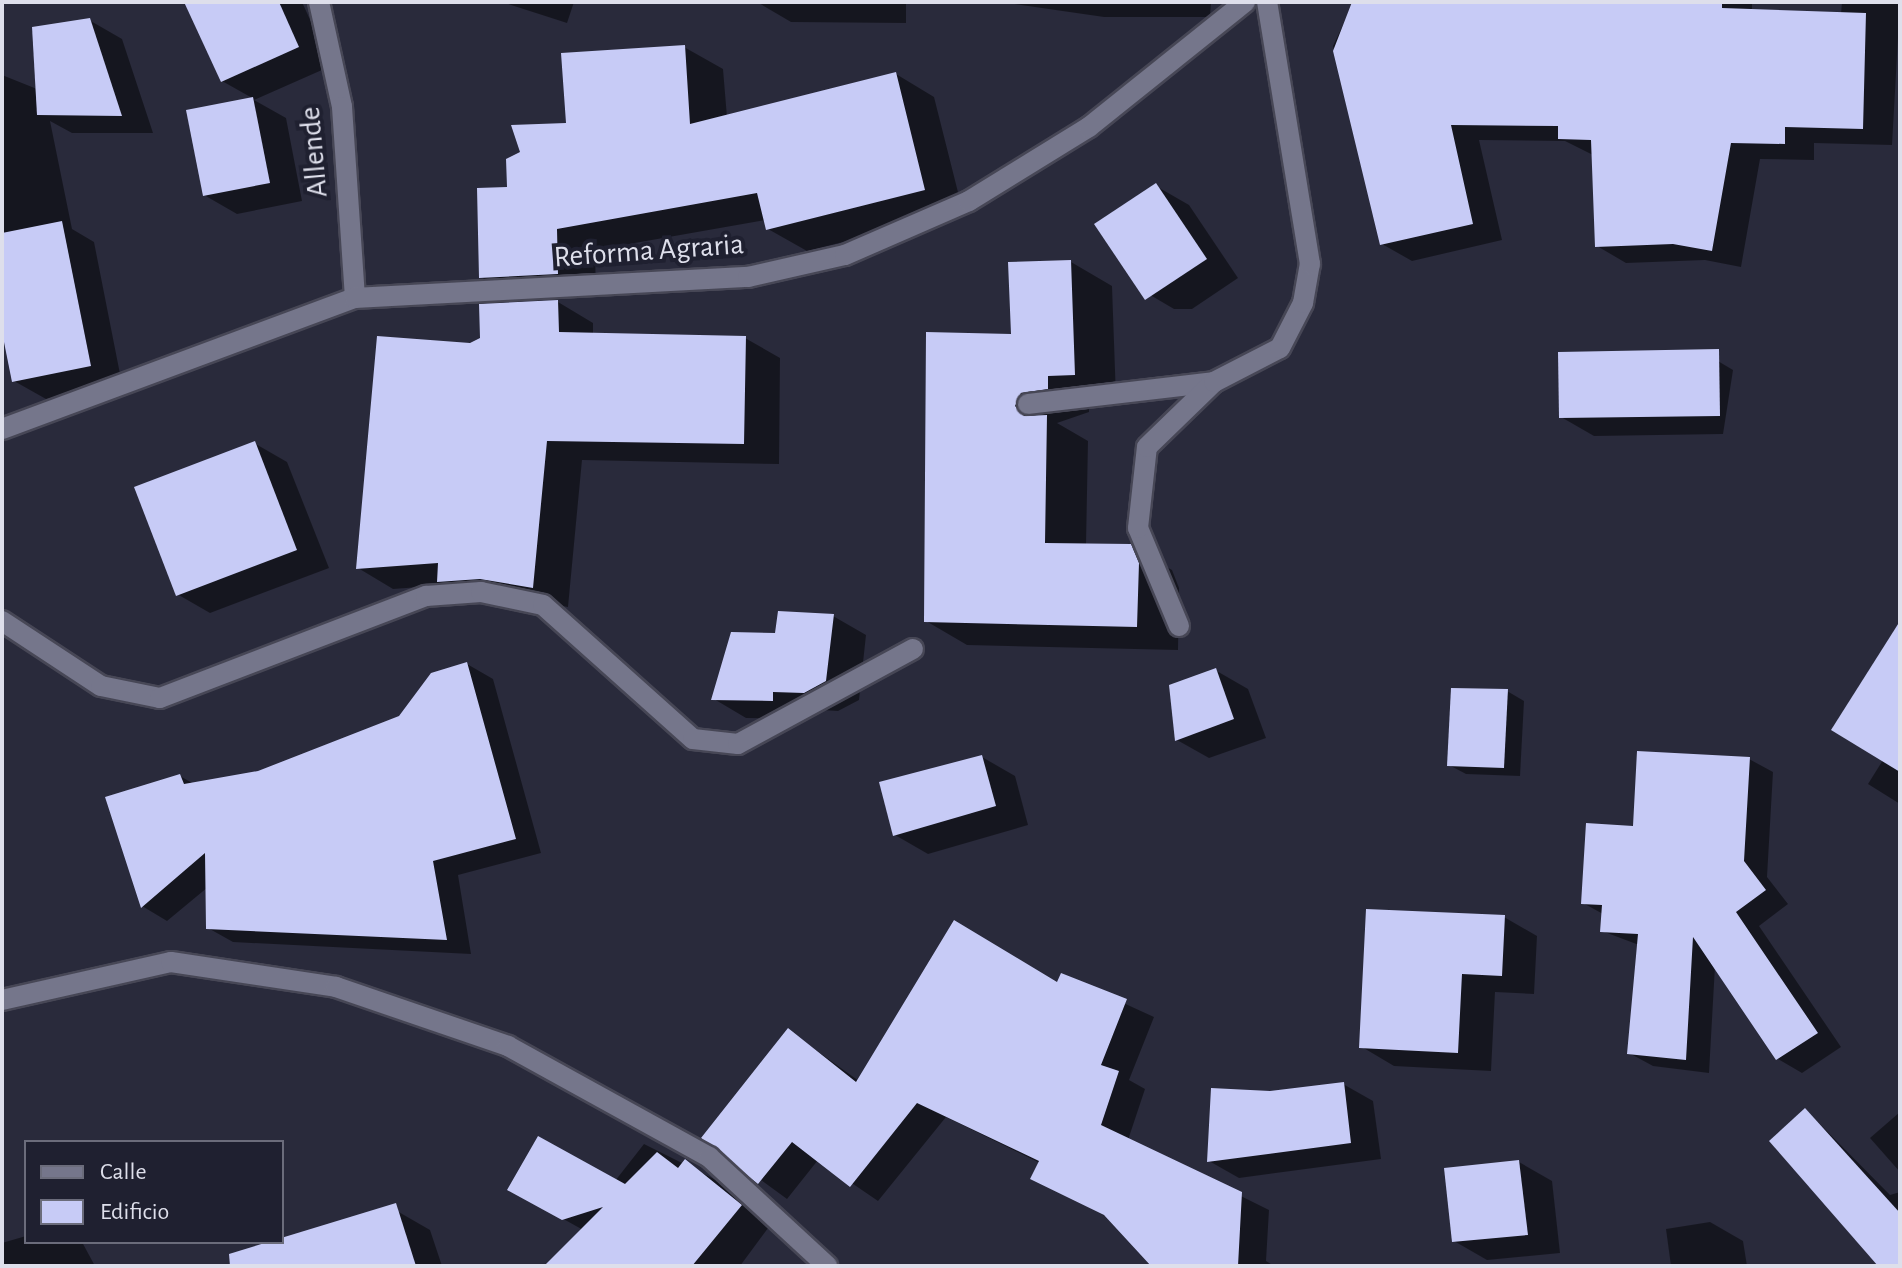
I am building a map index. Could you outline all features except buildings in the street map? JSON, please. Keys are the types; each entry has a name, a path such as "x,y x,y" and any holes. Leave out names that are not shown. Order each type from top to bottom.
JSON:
{"street":[{"name":"Allende","path":"319,2 342,107 355,298"},
{"name":"Reforma Agraria","path":"2,429 355,298 748,277 845,255 969,201 1089,127 1245,2"},
{"path":"1179,626 1138,528 1138,486 1147,447 1214,382 1280,348 1303,303 1310,264 1267,2"},
{"path":"1028,404 1214,382"},
{"path":"2,621 101,686 160,698 426,596 481,592 543,605 693,739 738,744 913,649"},
{"path":"2,1000 171,962 336,987 508,1046 709,1157 827,1266"}]}
